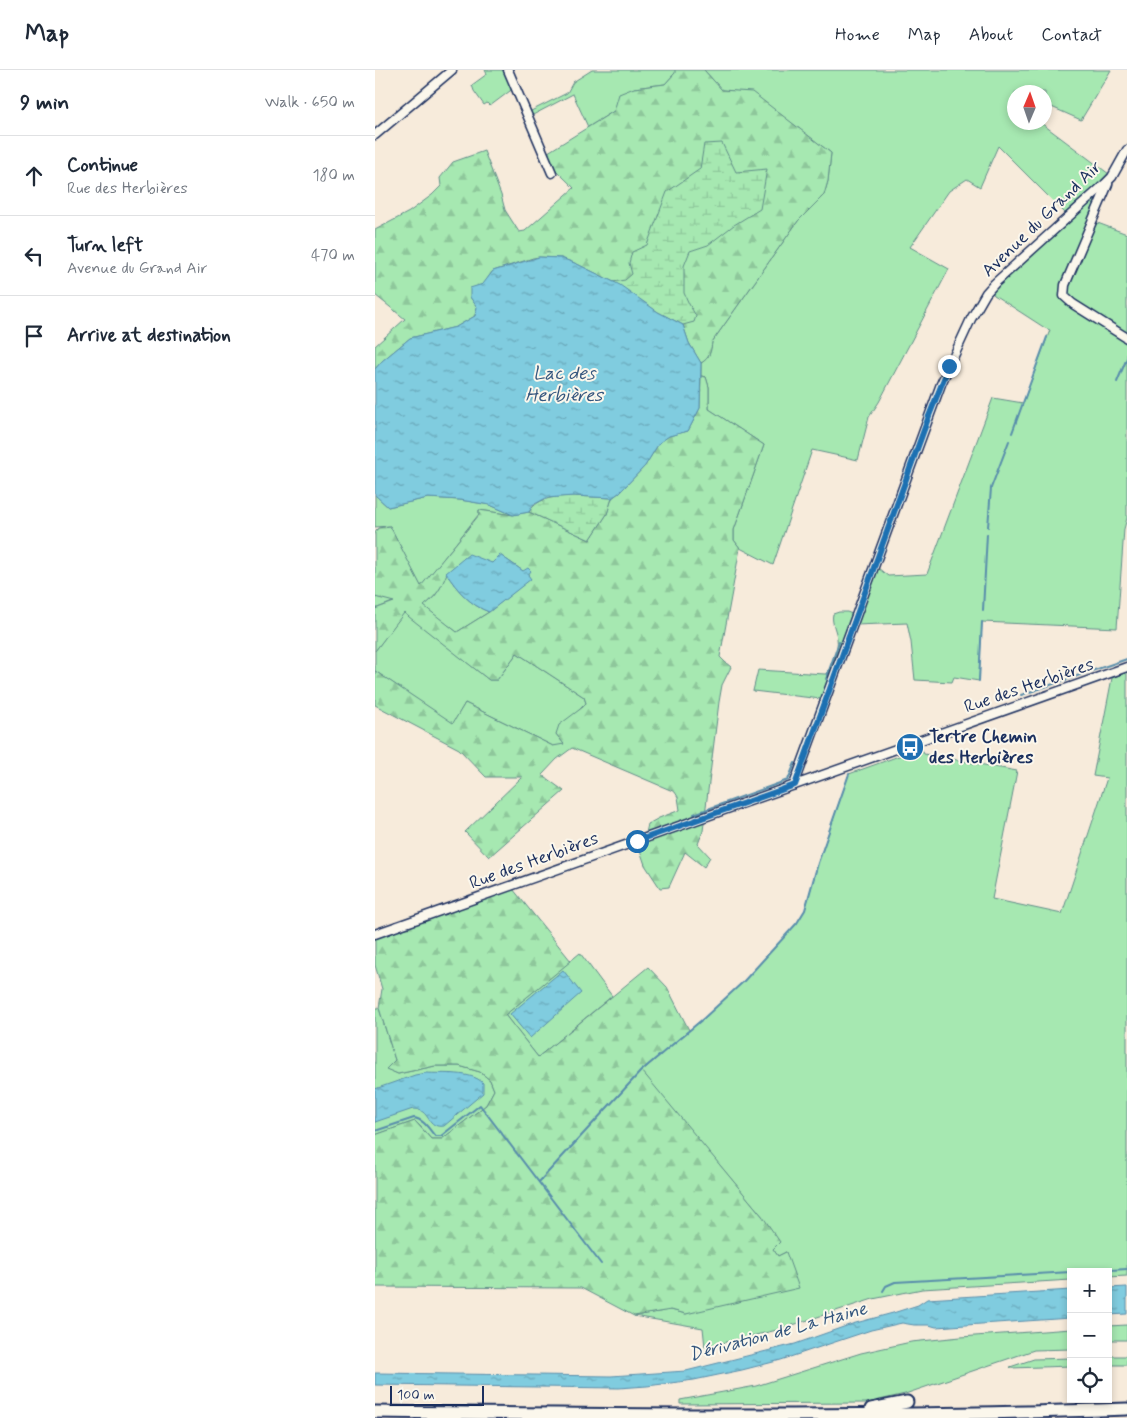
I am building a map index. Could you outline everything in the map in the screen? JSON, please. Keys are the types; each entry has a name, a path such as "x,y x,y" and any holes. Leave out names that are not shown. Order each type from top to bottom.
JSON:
{"highway":[{"path":"840,1414 907,1402"},
{"path":"375,1412 709,1416 954,1414 1127,1409"}],"street":[{"path":"375,135 452,70"},
{"path":"508,70 552,173"},
{"name":"Avenue du Grand Air","path":"795,785 941,384 971,319 995,283 1111,178 1127,150"},
{"path":"1111,178 1065,285 1064,296 1073,304 1127,338"},
{"name":"Rue des Herbières","path":"375,934 1127,667"}],"green space":[{"path":"485,70 505,70 514,88 490,106 487,103 484,105 472,85 487,74"},
{"path":"592,70 675,70 676,72 665,84 634,88 614,111 588,127 573,94 529,117 527,113 567,93 573,82"},
{"path":"675,70 704,70 722,90 752,92 831,153 828,181 824,195 798,221 712,342 706,359 701,363 689,343 683,325 658,312 620,285 561,258 539,257 493,271 483,285 470,297 477,307 475,316 456,327 410,338 375,369 375,346 405,319 375,295 375,230 409,212 432,195 441,186 440,178 453,162 484,151 505,210 519,232 525,231 574,188 554,168 545,154 614,111 619,94 634,88 665,84 675,73"},
{"path":"704,70 1111,70 1081,120 1052,107 1052,85 1007,85 1007,130 1050,130 1109,174 1065,213 998,146 980,187 967,179 949,191 910,247 949,269 879,402 869,417 858,460 812,450 773,565 740,548 734,540 734,530 764,445 709,409 709,387 706,377 701,376 701,363 708,357 712,342 798,221 824,195 828,181 831,153 752,93 722,90"},
{"path":"722,143 736,172 767,169 760,209 734,225 708,245 690,251 684,266 684,293 696,316 694,322 683,325 658,312 613,282 625,280 632,274 629,263 632,252 647,245 667,192 700,169 704,144"},
{"path":"1093,198 1098,202 1062,296 1127,341 1127,518 1124,529 1117,628 982,622 979,681 954,677 952,682 915,680 907,623 856,625 878,568 888,576 927,574 993,398 1023,403 1050,330 992,292"},
{"path":"1095,222 1127,234 1127,336 1073,303 1066,292"},
{"path":"701,376 706,377 709,387 709,409 764,445 734,530 734,540 740,548 720,657 731,667 722,685 703,831 698,844 710,857 704,867 685,852 669,887 660,888 645,865 637,841 645,838 648,824 680,810 678,797 675,792 572,748 557,759 542,775 564,791 489,857 465,832 522,777 486,777 459,749 375,705 375,671 453,723 465,703 553,746 564,744 556,734 559,725 583,707 586,703 584,697 517,653 497,680 489,680 404,613 375,651 375,609 394,602 375,597 375,533 378,528 390,526 421,586 479,515 479,510 513,515 529,512 590,540 607,514 612,498 645,466 659,443 669,436 688,431 700,408","holes":["500,555 523,571 530,579 489,612 457,632 424,606 438,592 447,573 492,563"]},
{"path":"375,495 388,507 428,498 460,500 490,505 513,515 479,510 479,514 421,587 390,526 375,527"},
{"path":"574,496 612,498 607,514 590,540 529,512 543,500"},
{"path":"446,573 465,596 489,612 457,632 423,606 438,592"},
{"path":"375,597 395,601 375,609"},
{"path":"404,612 489,680 497,680 517,653 584,697 586,703 556,734 565,745 553,746 465,703 453,724 375,671 375,651"},
{"path":"839,612 852,614 821,699 753,691 758,670 828,673 837,647 833,614"},
{"path":"1127,672 1127,1276 1112,1277 1112,1268 1067,1268 1067,1280 922,1289 873,1299 777,1330 705,1347 703,1328 634,1316 671,1310 686,1314 786,1252 778,1256 773,1249 763,1217 641,1071 743,982 797,923 805,910 818,863 849,774 921,748 924,754 1017,771 992,899 1062,914 1107,778 1093,776 1112,678"},
{"path":"513,889 571,961 505,1015 538,1057 648,967 667,987 689,1030 642,1071 763,1217 780,1242 773,1249 778,1256 786,1252 799,1288 686,1314 671,1310 634,1316 581,1288 375,1287 375,1135 415,1121 431,1139 442,1139 486,1105 494,1090 490,1080 480,1072 459,1066 435,1066 398,1074 386,1069 395,1060 379,1008 382,989 375,965 375,937"},
{"path":"580,953 612,996 538,1057 505,1015"},
{"path":"375,1008 379,1008 395,1060 387,1069 398,1074 435,1066 459,1066 480,1072 490,1080 494,1090 486,1105 442,1139 431,1139 415,1121 375,1135"},
{"path":"1127,1325 1127,1340 1112,1340 1112,1326"},
{"path":"1067,1329 1067,1349 1034,1350 905,1394 867,1403 680,1404 680,1400 756,1386 861,1353 911,1342"},
{"path":"1112,1356 1127,1356 1127,1365 1112,1365"},
{"path":"1067,1358 1067,1366 1010,1367 1034,1359"}],"water":[{"name":"Lac des Herbières","path":"539,257 561,258 577,264 620,285 658,312 683,325 689,343 701,363 700,408 688,431 669,436 659,443 645,466 612,498 574,496 546,498 533,505 529,512 513,515 490,505 460,500 428,498 388,507 375,495 375,369 410,338 456,327 475,316 477,307 470,297 470,288 483,284 493,271"},
{"path":"469,554 492,563 500,555 523,571 528,568 531,571 528,575 531,579 489,612 465,596 446,573"},
{"path":"563,970 581,993 530,1038 510,1014"},
{"path":"426,1073 456,1074 478,1079 483,1083 483,1093 444,1126 434,1125 423,1112 413,1109 375,1122 375,1089"},
{"path":"1127,1287 1127,1314 1112,1315 1112,1288"},
{"path":"1067,1290 1067,1318 936,1327 902,1323 871,1330 781,1360 742,1370 694,1380 647,1386 619,1388 375,1385 375,1373 611,1376 686,1371 795,1344 852,1324 918,1305 927,1299"}],"waterway":[{"path":"1012,433 1047,337"},
{"path":"1117,382 1127,358"},
{"path":"988,527 991,488 1009,441"},
{"path":"983,610 987,534"},
{"path":"979,681 982,622"},
{"path":"826,679 839,642"},
{"path":"1021,695 1127,659"},
{"path":"694,814 788,780 795,763"},
{"path":"539,1182 641,1071 743,982 797,923 805,910 818,863 849,774"},
{"path":"375,1131 414,1118 423,1122 435,1136 441,1136 480,1105 601,1264"},
{"path":"1112,1270 1127,1269"},
{"path":"883,1291 886,1286 895,1282 1067,1272"}],"place":[{"name":"Tertre Chemin des Herbières","path":"910,747"}],"route":[{"path":"637,841 795,785 929,416 949,366"}],"water label":[{"name":"Dérivation de La Haine","path":"778,1332"}]}
